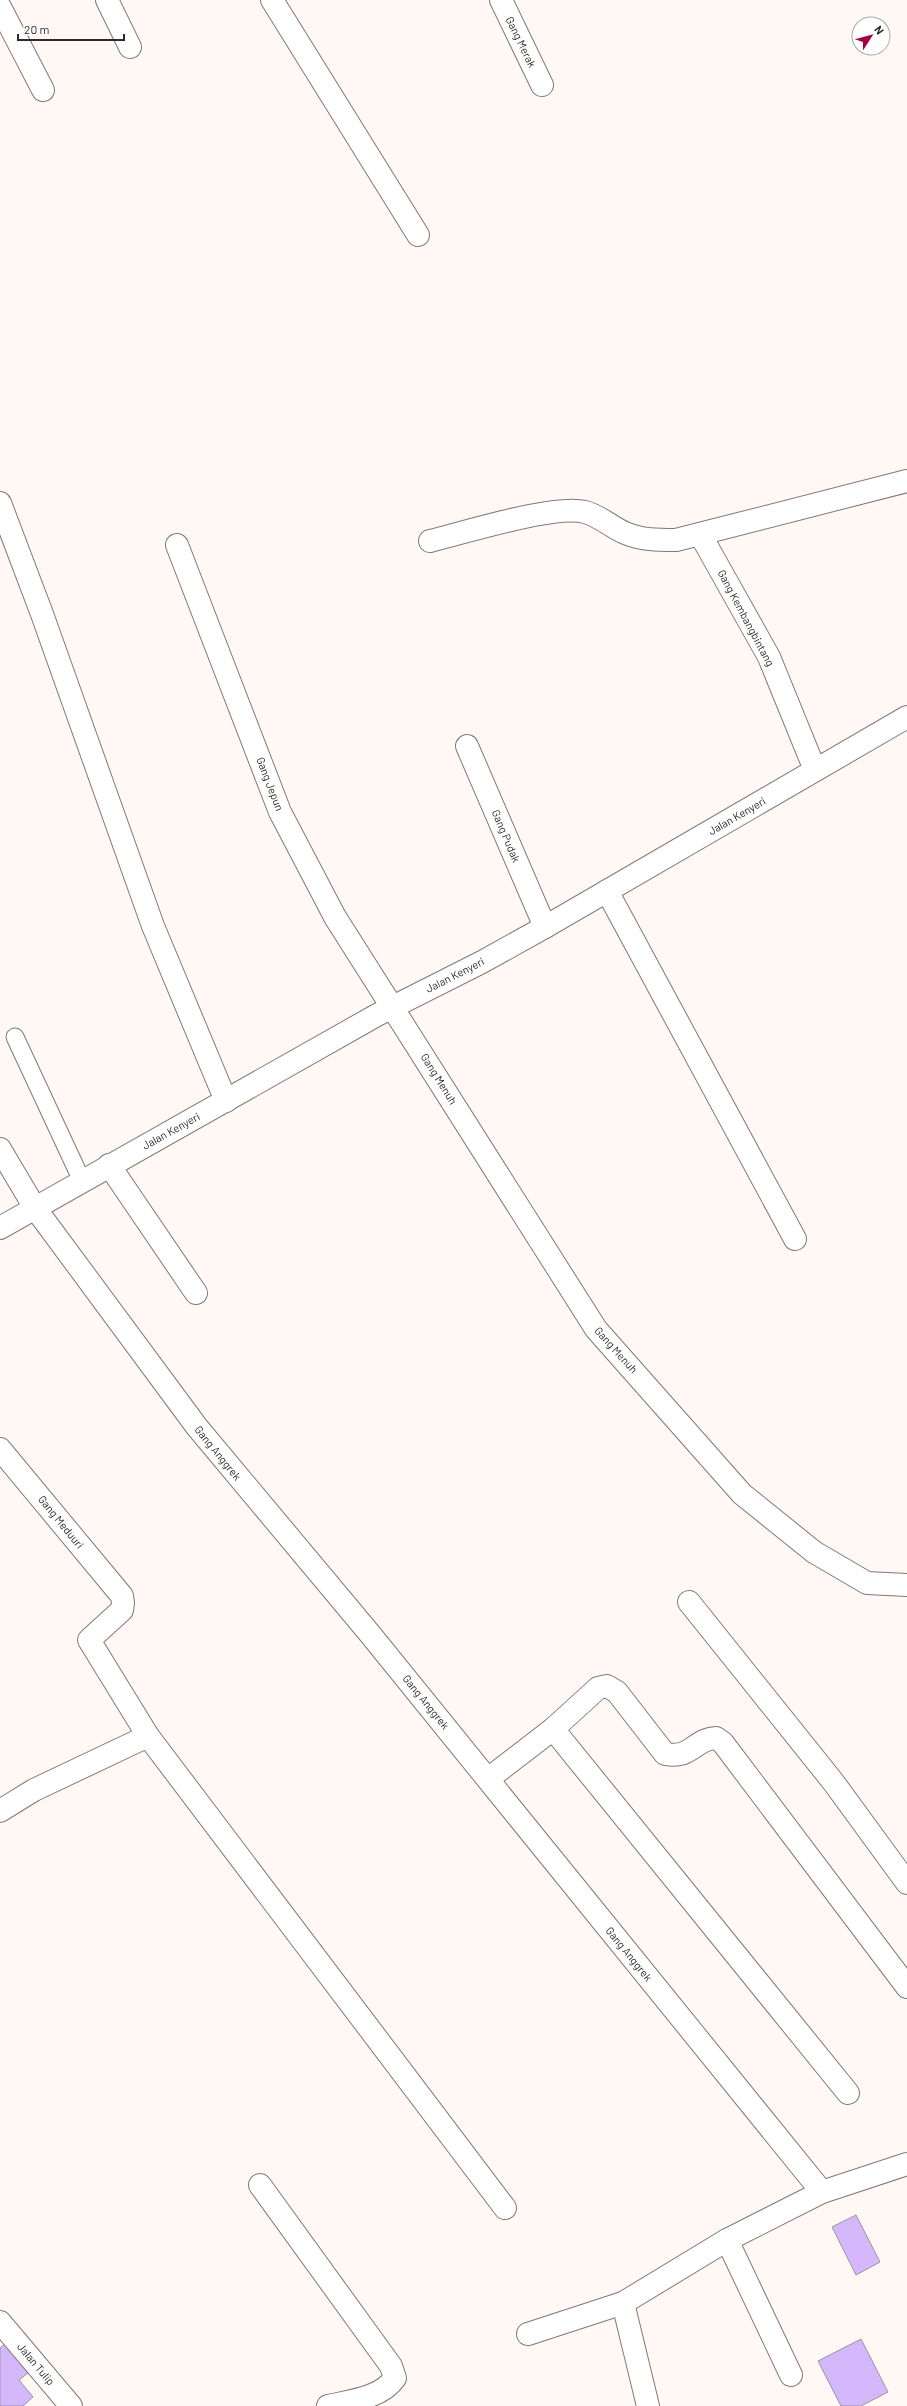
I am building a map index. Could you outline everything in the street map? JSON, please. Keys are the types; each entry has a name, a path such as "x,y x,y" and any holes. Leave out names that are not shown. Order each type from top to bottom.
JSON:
{"street":[{"path":"107,0 130,47"},
{"path":"272,0 418,235"},
{"name":"Gang Merak","path":"501,0 542,85"},
{"path":"0,7 43,90"},
{"path":"430,541 534,515 568,511 584,511 601,518 624,533 645,539 676,540 907,481"},
{"path":"0,503 45,621 153,926 226,1101"},
{"name":"Gang Kembangbintang","path":"700,534 769,657 815,770"},
{"name":"Gang Jepun","path":"177,545 280,812 335,917 393,1007"},
{"name":"Jalan Kenyeri","path":"0,1228 109,1165 393,1007 545,927 907,717"},
{"name":"Gang Pudak","path":"467,746 545,927"},
{"path":"607,891 795,1239"},
{"name":"Gang Menuh","path":"393,1007 596,1329 748,1498 814,1552 867,1583 907,1585"},
{"name":"Gang Anggrek","path":"0,1149 35,1208 197,1427 370,1634 822,2192"},
{"path":"109,1165 196,1293"},
{"name":"Gang Meduuri","path":"0,1449 122,1596 124,1603 122,1610 89,1640 148,1736"},
{"path":"689,1602 834,1783 907,1883"},
{"path":"488,1779 553,1729 598,1688 607,1686 617,1692 665,1754 685,1754 708,1739 716,1738 723,1743 907,1987"},
{"path":"553,1729 848,2093"},
{"path":"0,1811 34,1790 148,1736 504,2208"},
{"path":"528,2334 622,2302 727,2240 822,2192 907,2164"},
{"path":"260,2185 391,2366 395,2378 388,2387 361,2399 328,2406"},
{"path":"727,2240 790,2375"},
{"path":"622,2302 648,2406"},
{"name":"Jalan Tulip","path":"0,2322 66,2404"}],"lane":[{"path":"15,1038 82,1181"}],"building":[{"path":"856,2215 880,2262 856,2275 832,2227"},
{"path":"861,2339 888,2392 861,2406 841,2406 818,2361"},
{"path":"5,2344 28,2373 19,2380 33,2397 23,2406 0,2406 0,2348"}]}
